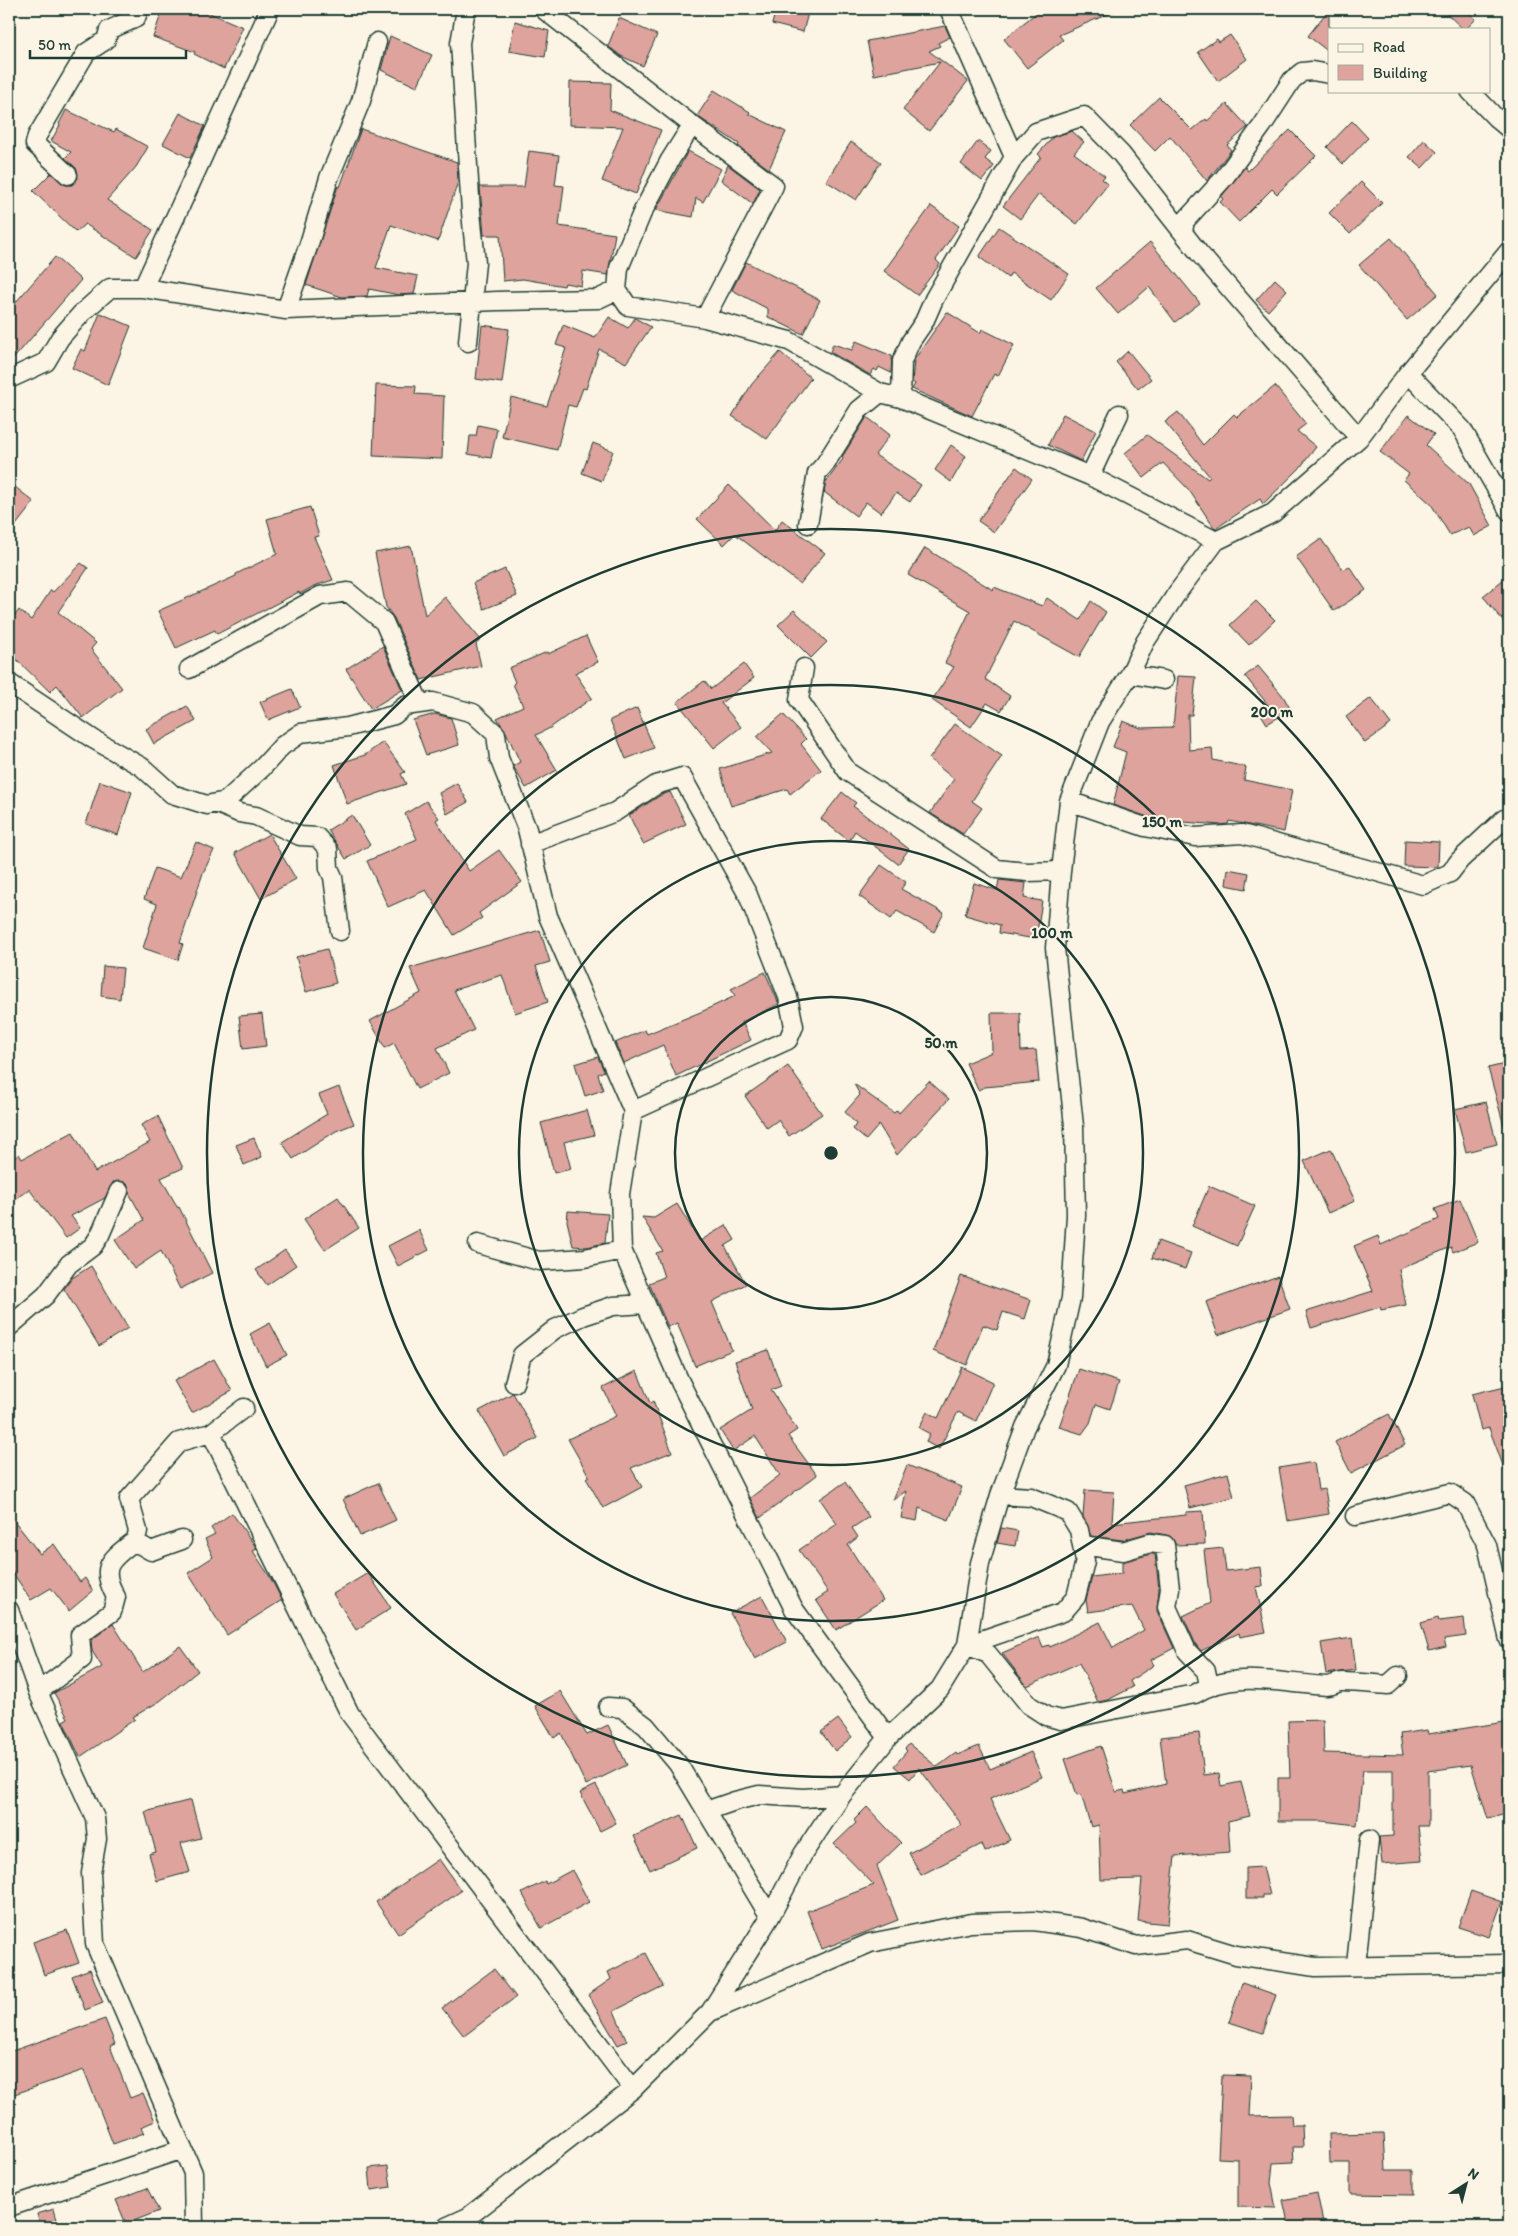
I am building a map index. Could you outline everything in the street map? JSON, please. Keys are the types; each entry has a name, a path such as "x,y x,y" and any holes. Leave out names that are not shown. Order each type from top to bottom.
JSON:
{"street":[{"path":"68,176 34,144 37,136 86,53 106,40 109,30 136,18 139,9"},
{"path":"143,288 270,9"},
{"path":"466,9 460,43 476,263 468,342"},
{"path":"543,9 774,186 705,318"},
{"path":"949,9 1014,158"},
{"path":"286,310 329,178 361,101 376,42"},
{"path":"1183,231 1185,220 1224,178 1262,126 1292,80 1302,72 1312,71 1328,74"},
{"path":"1471,92 1509,129"},
{"path":"901,398 902,361 908,348 1014,158 1036,132 1084,116 1121,154 1199,252 1359,438"},
{"path":"692,125 670,160 642,213 619,268 617,290 628,306 705,318 789,341 880,394 901,398 1090,476 1216,541"},
{"path":"446,2227 468,2217 633,2089 710,2012 770,1917 803,1854 842,1795 888,1738 940,1689 967,1644 980,1563 1000,1495 1025,1426 1056,1365 1072,1298 1076,1215 1074,1126 1055,948 1069,801 1100,722 1130,674 1145,642 1177,593 1216,541 1273,513 1359,438 1408,373 1509,251"},
{"path":"9,379 46,362 60,338 110,288 143,288 286,310 598,299 617,290"},
{"path":"1408,373 1462,429 1509,511"},
{"path":"808,524 816,473 825,464 859,410 880,394"},
{"path":"1090,476 1119,414"},
{"path":"189,669 320,596 348,592 384,622 420,704"},
{"path":"804,668 799,700 848,772 997,869 1027,872 1061,871"},
{"path":"1130,674 1164,680"},
{"path":"9,683 93,739 142,768 172,794 207,805 226,801 262,768 282,746 301,733 348,727 394,715 405,706 433,702 473,713 496,734 498,758 527,829 548,916 633,1110 620,1194 622,1250 680,1382 794,1609 888,1738"},
{"path":"530,844 614,812 656,785 682,777 748,895 788,996 794,1026 788,1040 633,1110"},
{"path":"1069,801 1145,827 1195,837 1242,834 1423,885 1450,873 1460,860 1504,818"},
{"path":"216,803 256,816 300,836 317,838 328,849 328,868 333,877 340,931"},
{"path":"9,1327 46,1295 69,1264 93,1246 100,1236 119,1191"},
{"path":"478,1244 539,1261 585,1258 622,1250"},
{"path":"514,1383 522,1355 555,1329 582,1316 613,1306 646,1304"},
{"path":"135,1543 138,1530 128,1499 178,1442 211,1433 244,1408"},
{"path":"211,1433 350,1714 633,2089"},
{"path":"1355,1516 1450,1493 1465,1504 1487,1545 1509,1640"},
{"path":"967,1644 1063,1612 1076,1597 1085,1561 1079,1530 1068,1512 1031,1497 1000,1495"},
{"path":"38,1692 82,1659 80,1634 112,1612 116,1597 107,1581 107,1571 118,1554 132,1543 151,1550 182,1540"},
{"path":"1082,1545 1123,1551 1150,1543 1165,1545 1170,1589 1167,1607 1187,1652 1206,1671 1209,1685"},
{"path":"9,1610 38,1692 95,1818 98,1839 91,1874 95,1944 193,2173 194,2227"},
{"path":"967,1644 988,1654 1029,1705 1046,1716 1061,1720 1195,1694 1209,1685 1233,1680 1294,1682 1330,1686 1340,1682 1388,1685 1398,1676"},
{"path":"608,1707 622,1708 646,1726 678,1764 770,1917"},
{"path":"706,1812 735,1801 759,1795 804,1798 842,1795"},
{"path":"1356,1965 1369,1840"},
{"path":"710,2012 870,1943 970,1923 1034,1921 1082,1928 1136,1946 1187,1940 1236,1955 1315,1967 1509,1964"},
{"path":"9,2207 183,2149"}],"building":[{"path":"163,9 200,9 243,27 224,69 194,54 195,52 153,37"},
{"path":"776,9 809,9 803,32 772,24"},
{"path":"1041,9 1120,9 1059,35 1063,40 1027,68 1004,39"},
{"path":"1329,9 1328,51 1308,36"},
{"path":"1442,9 1465,9 1476,19 1467,28 1462,28"},
{"path":"619,18 657,35 643,66 621,56 608,46"},
{"path":"515,21 549,31 545,57 509,51"},
{"path":"945,26 950,37 938,43 940,46 929,51 968,81 929,131 903,110 940,62 874,75 867,41"},
{"path":"1230,35 1247,59 1218,81 1198,52 1217,39 1219,42"},
{"path":"390,36 432,55 417,87 381,70"},
{"path":"570,82 611,83 610,110 661,130 636,194 602,181 623,127 569,125"},
{"path":"714,90 750,112 749,114 786,132 769,169 738,146 739,144 697,116"},
{"path":"1159,97 1192,130 1206,119 1207,121 1227,104 1248,127 1227,145 1231,150 1207,181 1170,136 1155,151 1130,125"},
{"path":"66,110 114,132 116,129 148,147 136,167 107,200 153,230 136,257 85,224 76,232 33,191 51,173 66,185 72,185 78,178 76,168 65,158 71,152 51,141"},
{"path":"180,113 205,126 190,158 163,144"},
{"path":"1352,121 1368,138 1343,164 1327,147"},
{"path":"361,129 457,162 458,182 438,241 391,225 376,268 418,276 414,294 399,295 369,289 367,296 342,297 306,285 338,186 340,187"},
{"path":"1290,130 1316,156 1277,194 1272,189 1239,222 1220,202 1223,199 1221,197 1245,167 1248,171"},
{"path":"1072,131 1084,142 1074,153 1105,176 1102,179 1108,184 1077,224 1039,194 1020,219 1003,206 1041,157 1038,154 1053,137"},
{"path":"1424,140 1437,152 1422,168 1409,157"},
{"path":"978,141 991,151 985,159 994,166 982,181 961,164"},
{"path":"851,142 881,162 856,200 826,181"},
{"path":"529,151 559,155 555,185 564,186 559,226 615,234 608,275 583,271 581,286 565,283 564,286 523,279 503,281 500,235 484,235 480,187 524,187"},
{"path":"688,151 721,169 703,202 696,198 693,217 656,210"},
{"path":"728,165 760,189 753,204 721,180"},
{"path":"1361,182 1382,203 1350,234 1329,213"},
{"path":"931,206 959,226 936,260 940,264 917,295 884,271"},
{"path":"999,227 1069,274 1051,300 1011,273 1008,278 979,257"},
{"path":"1391,238 1438,294 1407,320 1359,265"},
{"path":"1150,242 1200,303 1175,322 1149,287 1118,314 1096,288"},
{"path":"55,257 81,280 9,364 9,310"},
{"path":"746,262 820,300 803,334 768,317 768,309 732,290"},
{"path":"1275,279 1287,290 1268,311 1256,300"},
{"path":"947,312 980,333 982,329 1014,345 998,376 994,374 972,416 912,389 915,384 912,382 914,360"},
{"path":"100,313 131,326 108,385 72,368 81,349 85,351"},
{"path":"609,317 628,328 635,318 651,327 626,363 599,349 586,389 583,388 576,407 568,405 557,450 502,437 511,397 547,406 566,348 556,345 563,325 595,338"},
{"path":"482,325 509,329 502,383 476,379"},
{"path":"856,341 892,356 891,373 879,367 877,371 874,369 870,375 830,352 833,344 852,350"},
{"path":"1128,351 1151,379 1138,389 1116,362"},
{"path":"780,352 811,378 767,439 732,416 752,384"},
{"path":"376,385 416,386 415,394 444,396 442,459 373,456"},
{"path":"1275,386 1306,424 1297,431 1316,447 1299,469 1263,504 1260,499 1215,529 1189,490 1163,463 1144,478 1125,453 1147,435 1208,479 1210,477 1165,422 1178,412 1203,445 1234,414 1237,417"},
{"path":"1063,414 1096,431 1081,461 1048,445"},
{"path":"1408,415 1434,434 1426,445 1469,484 1492,526 1474,536 1469,527 1450,535 1431,504 1404,480 1409,474 1380,452"},
{"path":"867,417 890,435 875,455 921,485 910,502 896,493 881,513 866,502 856,516 824,492 826,482 843,459 842,457"},
{"path":"478,425 497,429 491,458 468,454 470,436 476,436"},
{"path":"593,443 613,451 602,481 582,473"},
{"path":"951,445 966,456 951,482 935,470"},
{"path":"1016,467 1032,479 994,532 978,521"},
{"path":"9,482 34,502 9,534"},
{"path":"729,485 775,530 782,520 825,553 800,584 735,534 724,545 697,519"},
{"path":"310,507 319,536 314,537 333,580 314,586 300,594 299,592 217,634 215,630 176,648 158,611 236,576 236,574 277,554 267,519"},
{"path":"1321,539 1343,570 1349,566 1366,590 1334,611 1296,557"},
{"path":"411,546 425,615 445,597 481,640 476,644 481,666 421,680 394,618 386,607 375,553"},
{"path":"925,548 993,590 994,587 1042,606 1047,598 1080,620 1091,601 1106,612 1079,657 1014,621 985,679 1010,696 1001,711 987,703 971,727 932,700 954,667 945,663 970,611 908,575"},
{"path":"81,563 88,568 58,612 96,643 91,649 122,688 83,718 57,685 50,692 9,652 9,623 19,610 31,620 51,590 53,592"},
{"path":"505,569 517,596 484,609 473,583"},
{"path":"1509,575 1509,629 1483,596"},
{"path":"1256,601 1275,620 1249,645 1230,625"},
{"path":"794,610 827,642 811,658 778,625"},
{"path":"586,636 598,662 575,673 592,698 550,728 536,735 557,770 526,788 513,766 520,762 497,718 523,706 513,684 515,682 509,668 547,652 548,654"},
{"path":"383,646 402,690 371,709 346,669"},
{"path":"744,664 754,678 721,703 741,727 714,748 677,702 704,681 711,689"},
{"path":"1258,666 1283,696 1291,710 1267,724 1259,711 1268,705 1245,676"},
{"path":"1178,676 1196,677 1192,715 1188,715 1189,750 1212,748 1213,760 1246,767 1244,780 1292,790 1284,832 1229,821 1228,824 1220,825 1171,821 1148,817 1113,805 1126,752 1113,747 1123,721 1141,728 1173,727"},
{"path":"292,689 300,707 268,720 260,702"},
{"path":"1371,698 1391,724 1365,743 1346,717"},
{"path":"187,706 196,721 154,744 146,729"},
{"path":"637,708 654,748 626,759 610,720"},
{"path":"435,714 451,718 459,745 426,755 413,720"},
{"path":"783,714 806,739 801,744 821,770 790,794 787,789 731,806 720,769 772,753 757,737"},
{"path":"955,724 1002,756 972,801 982,808 963,834 930,813 954,779 929,759"},
{"path":"383,742 405,772 401,774 406,784 347,804 334,765 365,755"},
{"path":"100,781 132,792 118,835 86,824"},
{"path":"457,783 468,802 447,814 439,793"},
{"path":"670,792 686,824 643,844 629,815 661,795"},
{"path":"842,792 856,803 853,806 909,849 898,864 855,831 849,841 821,819"},
{"path":"426,801 439,818 436,820 469,871 499,850 522,882 479,913 482,918 454,935 426,890 388,907 367,861 417,839 405,814"},
{"path":"352,815 370,845 346,859 328,830"},
{"path":"269,834 296,879 261,899 235,853"},
{"path":"1405,840 1439,842 1438,867 1404,866"},
{"path":"196,842 214,850 203,873 180,943 183,944 178,960 143,948 157,904 144,899 155,868 181,877"},
{"path":"881,865 906,882 901,889 944,913 934,932 897,911 891,919 859,896"},
{"path":"1228,869 1249,873 1246,889 1226,885"},
{"path":"999,880 1026,883 1024,898 1042,901 1036,939 999,933 1000,925 965,915 974,883 997,890"},
{"path":"540,930 550,962 536,966 548,1002 515,1013 502,975 454,990 474,1030 437,1048 449,1073 417,1089 394,1043 385,1048 370,1021 421,993 410,968"},
{"path":"327,949 336,983 306,992 296,957"},
{"path":"103,966 123,968 120,999 101,996"},
{"path":"765,972 779,1004 742,1022 751,1040 676,1076 663,1045 624,1063 615,1043 645,1030 647,1034 735,996 731,989"},
{"path":"991,1013 1020,1013 1021,1051 1036,1050 1039,1082 985,1087 978,1090 966,1063 992,1052"},
{"path":"262,1014 266,1046 243,1049 239,1016"},
{"path":"598,1057 604,1071 598,1074 603,1090 585,1096 575,1064"},
{"path":"1509,1063 1509,1126 1504,1126 1488,1068"},
{"path":"788,1066 822,1114 789,1136 778,1120 767,1128 745,1096"},
{"path":"929,1081 949,1099 897,1155 879,1125 866,1140 853,1129 856,1124 845,1112 860,1095 854,1084 894,1113 897,1110 899,1113"},
{"path":"339,1087 354,1124 336,1131 293,1159 282,1142 327,1114 319,1095"},
{"path":"1486,1102 1497,1144 1466,1152 1455,1109"},
{"path":"587,1110 594,1135 564,1142 571,1169 554,1173 541,1123"},
{"path":"158,1116 183,1168 161,1178 179,1207 212,1273 180,1289 161,1251 134,1269 115,1240 144,1220 129,1193 128,1185 124,1182 113,1182 105,1198 71,1216 80,1228 66,1238 29,1189 9,1204 9,1162 19,1154 22,1159 73,1132 95,1172 150,1142 141,1125"},
{"path":"254,1138 262,1157 244,1165 236,1145"},
{"path":"1331,1149 1355,1201 1328,1213 1304,1161"},
{"path":"1209,1186 1255,1206 1237,1246 1192,1226"},
{"path":"338,1197 359,1228 325,1250 304,1219"},
{"path":"1460,1199 1478,1242 1453,1252 1451,1247 1399,1269 1406,1305 1381,1310 1380,1307 1311,1328 1306,1312 1373,1291 1354,1246 1378,1236 1381,1245 1439,1219 1435,1209"},
{"path":"677,1204 700,1241 726,1225 735,1240 725,1246 746,1284 712,1302 732,1350 695,1366 677,1323 668,1327 649,1283 664,1277 656,1253 663,1251 642,1217 654,1218"},
{"path":"568,1211 608,1214 605,1243 587,1247 573,1246 567,1221"},
{"path":"419,1230 429,1250 398,1266 388,1246"},
{"path":"1158,1241 1191,1253 1185,1269 1152,1258"},
{"path":"285,1250 296,1265 267,1285 256,1270"},
{"path":"91,1266 128,1328 99,1346 64,1289 72,1278"},
{"path":"961,1276 1031,1300 1025,1319 1003,1312 997,1330 983,1325 967,1365 933,1351"},
{"path":"1278,1276 1290,1309 1218,1335 1206,1302"},
{"path":"270,1323 287,1355 266,1366 250,1334"},
{"path":"768,1350 781,1386 771,1390 797,1430 788,1436 817,1475 760,1518 750,1498 780,1475 755,1436 733,1451 720,1430 752,1410 735,1361"},
{"path":"214,1359 232,1391 192,1413 174,1381"},
{"path":"962,1367 993,1382 976,1421 958,1412 939,1449 926,1442 930,1434 919,1428 927,1412 938,1418"},
{"path":"1079,1369 1119,1382 1110,1409 1096,1404 1090,1423 1082,1434 1059,1427"},
{"path":"637,1371 650,1403 653,1401 672,1452 631,1468 642,1487 603,1508 586,1478 589,1476 568,1439 616,1416 603,1388"},
{"path":"1509,1385 1509,1476 1507,1476 1489,1428 1481,1430 1472,1394"},
{"path":"513,1393 538,1438 504,1456 479,1411"},
{"path":"1389,1414 1405,1445 1351,1473 1335,1442"},
{"path":"1314,1462 1318,1490 1325,1489 1329,1514 1288,1521 1279,1468"},
{"path":"907,1465 962,1487 949,1520 919,1508 917,1521 901,1518 906,1491 893,1500"},
{"path":"1228,1473 1234,1497 1190,1508 1184,1485"},
{"path":"845,1482 869,1517 852,1528 858,1537 848,1545 883,1600 836,1630 816,1600 828,1592 799,1550 837,1524 820,1499"},
{"path":"378,1483 396,1520 360,1536 343,1499"},
{"path":"1085,1490 1114,1492 1112,1523 1186,1515 1186,1512 1203,1511 1205,1544 1176,1545 1170,1536 1151,1532 1122,1540 1091,1536 1083,1517"},
{"path":"232,1513 257,1549 253,1551 282,1600 227,1635 188,1573 213,1557 205,1539 215,1534 211,1528"},
{"path":"9,1514 40,1554 54,1544 80,1582 85,1578 93,1591 69,1611 51,1588 31,1600 9,1567"},
{"path":"1001,1528 1018,1531 1015,1546 997,1543"},
{"path":"1223,1548 1226,1571 1261,1567 1263,1586 1256,1587 1266,1632 1240,1637 1239,1633 1201,1651 1196,1645 1183,1616 1210,1603 1204,1550"},
{"path":"1155,1554 1159,1589 1157,1611 1174,1648 1151,1660 1154,1665 1130,1681 1133,1687 1108,1700 1098,1702 1079,1663 1027,1686 1002,1653 1039,1637 1043,1647 1049,1645 1050,1647 1100,1622 1113,1648 1144,1630 1132,1606 1088,1612 1086,1600 1092,1577 1122,1573 1122,1562"},
{"path":"368,1573 391,1608 356,1630 333,1594"},
{"path":"762,1596 787,1642 755,1659 730,1613"},
{"path":"1438,1618 1439,1621 1464,1618 1466,1636 1444,1639 1446,1647 1429,1651 1421,1623"},
{"path":"113,1624 143,1672 180,1646 198,1671 160,1701 133,1717 135,1719 80,1757 63,1721 68,1718 54,1693 102,1667 92,1651 91,1640"},
{"path":"1352,1638 1356,1670 1326,1674 1321,1643"},
{"path":"560,1691 587,1735 608,1725 627,1765 586,1785 561,1733 554,1738 535,1706"},
{"path":"838,1719 852,1737 835,1751 821,1732"},
{"path":"1323,1720 1324,1753 1403,1755 1400,1734 1427,1730 1428,1734 1505,1722 1509,1759 1503,1760 1509,1780 1509,1813 1488,1819 1471,1765 1428,1771 1428,1826 1418,1826 1422,1861 1382,1864 1379,1837 1393,1836 1393,1770 1363,1770 1357,1825 1322,1821 1278,1821 1278,1778 1290,1778 1288,1721"},
{"path":"1199,1733 1204,1775 1219,1773 1221,1786 1241,1782 1250,1816 1228,1821 1230,1852 1175,1856 1168,1924 1138,1921 1142,1879 1101,1880 1099,1825 1091,1827 1081,1794 1077,1795 1065,1759 1101,1746 1116,1792 1124,1790 1125,1794 1166,1784 1160,1737"},
{"path":"909,1744 937,1767 956,1753 957,1755 979,1746 990,1769 1031,1752 1042,1777 990,1799 1010,1840 985,1852 982,1844 921,1875 909,1853 962,1825 919,1768 910,1779 894,1766 907,1751 905,1749"},
{"path":"596,1785 616,1823 600,1831 580,1793"},
{"path":"191,1800 201,1838 181,1843 190,1872 157,1881 149,1854 156,1852 145,1812"},
{"path":"867,1807 901,1843 877,1866 898,1920 822,1949 807,1911 874,1885 834,1844 856,1823 854,1820"},
{"path":"682,1815 697,1848 650,1870 634,1836"},
{"path":"439,1859 461,1891 398,1934 376,1902"},
{"path":"1263,1867 1270,1895 1263,1895 1263,1898 1246,1898 1246,1868"},
{"path":"572,1870 589,1902 541,1928 522,1893 545,1881 546,1884"},
{"path":"1471,1891 1502,1902 1489,1937 1458,1927"},
{"path":"67,1930 79,1963 44,1975 33,1942"},
{"path":"646,1953 663,1986 614,2011 627,2041 618,2045 588,1995 611,1979 608,1972"},
{"path":"90,1969 103,2003 85,2010 72,1976"},
{"path":"494,1969 516,1997 464,2036 442,2008"},
{"path":"1242,1983 1276,1995 1263,2033 1229,2022"},
{"path":"105,2019 115,2044 110,2046 130,2098 143,2093 155,2121 141,2127 144,2133 113,2144 84,2070 9,2096 9,2052"},
{"path":"1222,2075 1251,2076 1249,2116 1291,2115 1292,2125 1302,2125 1303,2147 1293,2147 1294,2162 1273,2163 1271,2183 1276,2208 1238,2207 1238,2159 1218,2158"},
{"path":"1384,2133 1386,2170 1413,2170 1413,2195 1350,2194 1350,2163 1330,2163 1329,2134"},
{"path":"388,2166 391,2187 371,2190 369,2168"},
{"path":"147,2188 159,2211 126,2224 116,2200"},
{"path":"1317,2193 1324,2227 1289,2227 1283,2200"},
{"path":"54,2209 59,2227 41,2227 37,2214"}]}
